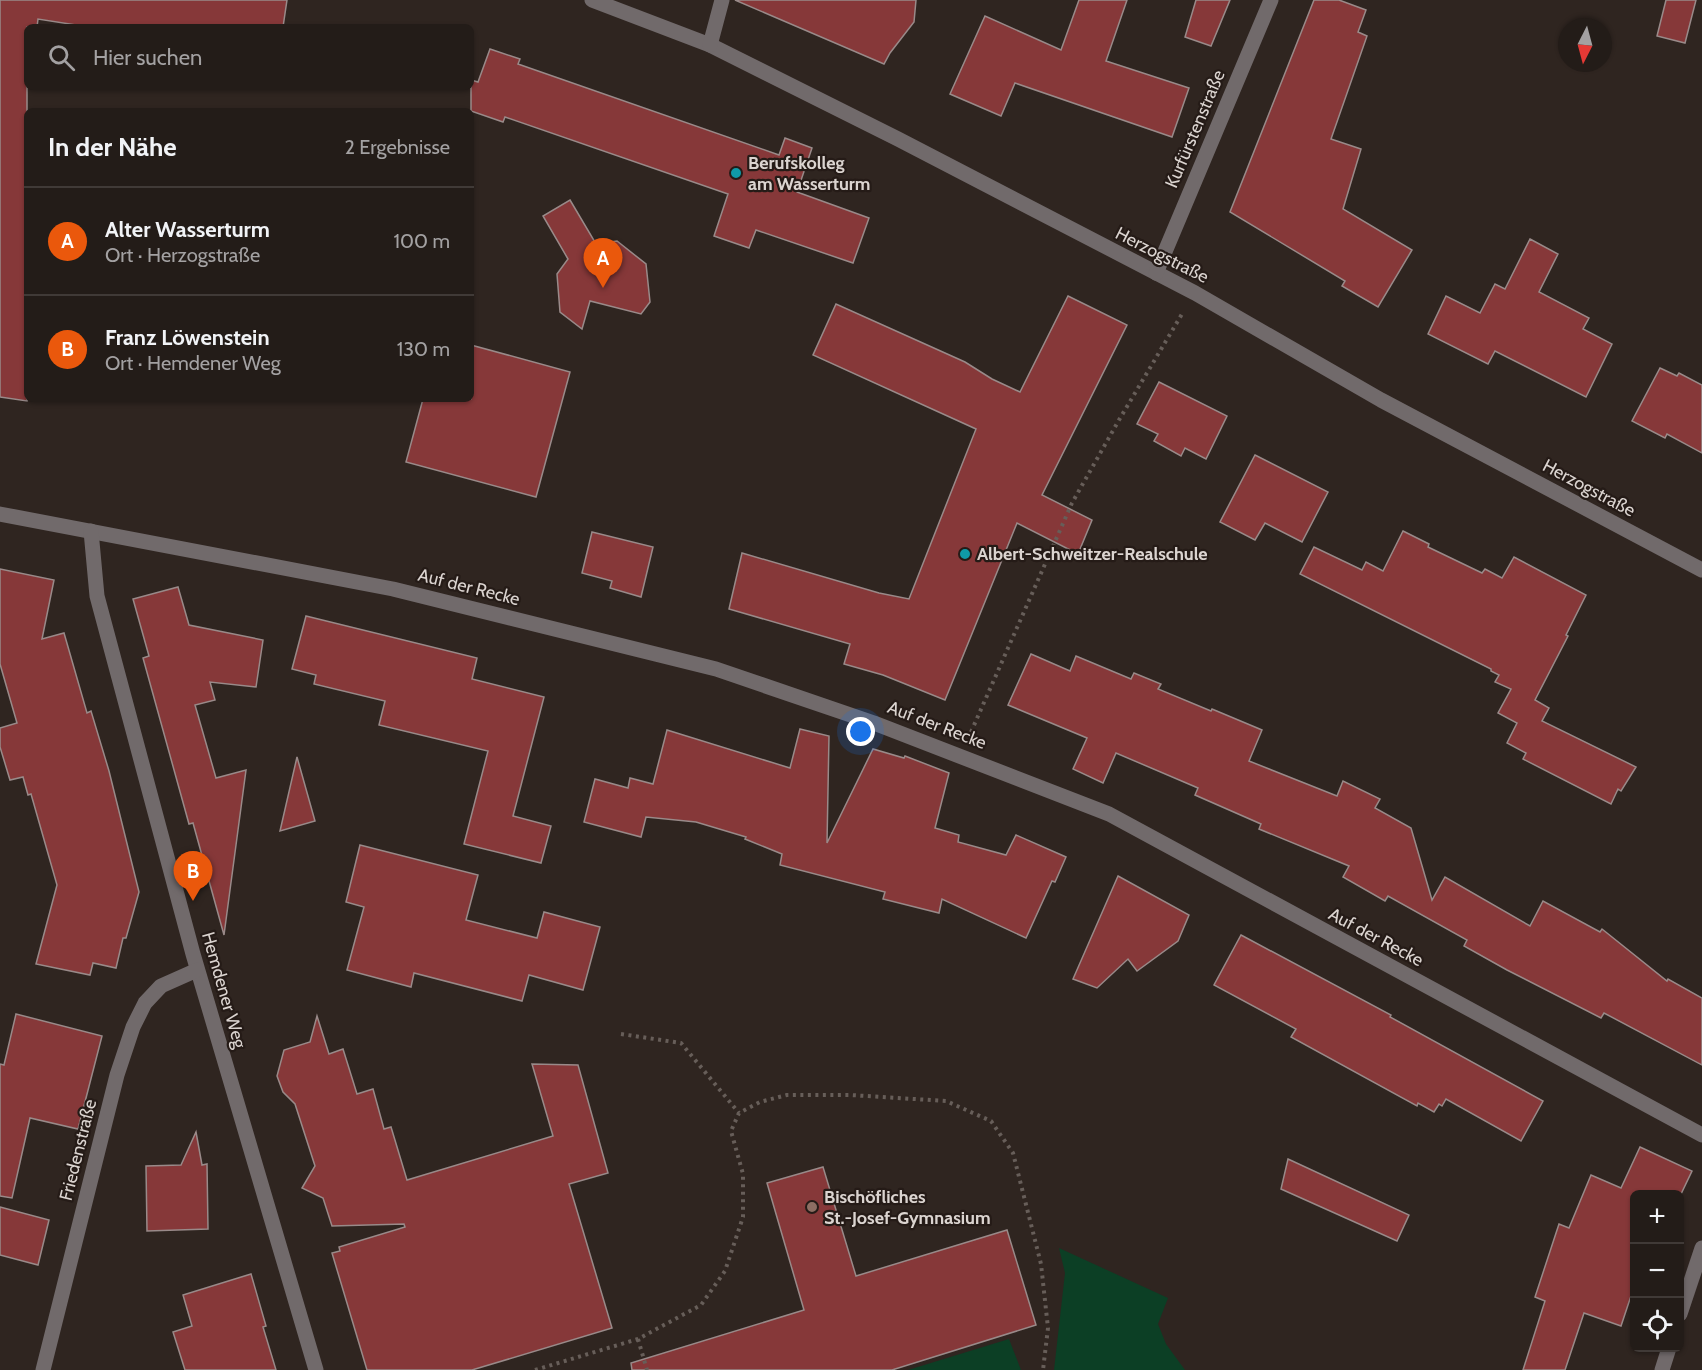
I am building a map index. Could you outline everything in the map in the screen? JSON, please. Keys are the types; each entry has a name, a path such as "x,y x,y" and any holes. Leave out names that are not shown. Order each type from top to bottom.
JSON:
{"street":[{"name":"Herzogstraße","path":"592,0 710,45 898,139 1195,293 1381,400 1702,570"},
{"path":"710,45 722,0"},
{"name":"Kurfürstenstraße","path":"1156,273 1271,0"},
{"path":"0,514 91,531"},
{"name":"Auf der Recke","path":"91,531 393,589 716,669 961,755 1109,814 1702,1135"},
{"name":"Hemdener Weg","path":"91,531 97,596 197,969 316,1370"},
{"name":"Friedenstraße","path":"43,1370 117,1075 133,1027 145,1003 161,986 197,969"},
{"path":"1684,1302 1702,1248"},
{"path":"1662,1370 1667,1352"}],"path":[{"path":"961,755 1072,503 1195,293"},
{"path":"621,1034 681,1043 739,1113"},
{"path":"535,1370 638,1340 701,1305 725,1271 743,1216 743,1174 731,1131 739,1113 760,1102 787,1095 850,1095 946,1101 991,1121 1013,1153 1041,1264 1048,1328 1043,1370"},
{"path":"638,1340 647,1370"}],"green space":[{"path":"1059,1248 1168,1298 1158,1324 1166,1344 1185,1370 1054,1370 1065,1273"},
{"path":"1009,1339 1021,1370 908,1370"}],"building":[{"path":"0,0 287,0 283,24 70,24 38,19 37,24 24,24 24,90 27,90 27,108 24,108 24,401 0,397"},
{"path":"735,0 916,0 914,22 884,64"},
{"path":"1079,0 1127,0 1106,61 1189,88 1172,137 1015,83 1001,116 950,94 985,16 1061,50"},
{"path":"1196,0 1230,0 1211,46 1185,37"},
{"path":"1314,0 1339,0 1366,10 1358,32 1367,36 1331,139 1361,149 1343,209 1412,250 1378,307 1342,286 1345,281 1230,212"},
{"path":"1666,0 1696,0 1685,43 1657,36"},
{"name":"Berufskolleg am Wasserturm","path":"490,49 520,59 518,64 779,155 785,138 812,148 797,192 869,218 853,263 756,230 749,248 714,236 728,194 505,117 503,122 474,112 474,108 471,108 471,90 474,90 474,81 478,82"},
{"path":"570,200 596,244 617,241 646,264 650,302 641,314 590,301 582,329 560,312 557,274 568,259 543,216"},
{"path":"1530,239 1558,254 1539,292 1589,318 1583,329 1612,344 1586,397 1495,351 1488,364 1428,334 1446,296 1480,313 1495,284 1505,289"},
{"path":"1068,296 1127,325 1042,495 1092,520 1078,554 1017,523 945,700 883,675 844,664 850,644 729,609 742,553 879,593 909,599 976,429 813,355 836,304 965,362 992,379 1020,392"},
{"path":"474,346 570,372 536,497 406,462 422,402 474,402"},
{"path":"1660,368 1677,376 1679,373 1702,385 1702,453 1667,434 1665,438 1632,421"},
{"path":"1159,382 1227,416 1206,459 1185,448 1181,456 1154,441 1158,434 1137,424"},
{"path":"1255,455 1328,492 1302,542 1265,523 1255,540 1220,522"},
{"path":"1403,531 1429,544 1428,547 1482,573 1485,569 1502,578 1514,557 1586,595 1535,700 1549,708 1542,721 1636,767 1621,791 1618,789 1611,804 1523,759 1526,753 1507,743 1517,723 1498,713 1511,689 1495,682 1499,675 1491,669 1300,574 1314,547 1362,570 1366,562 1383,571"},
{"path":"592,532 653,547 641,597 610,588 612,581 582,573"},
{"path":"0,569 54,580 42,639 64,633 87,713 91,711 109,771 139,892 126,938 123,938 116,968 93,963 90,975 36,964 57,885 31,794 28,795 23,777 10,780 0,747 0,728 17,723 0,664"},
{"path":"178,587 189,625 263,640 256,687 210,682 215,700 195,705 216,778 246,770 224,935 193,823 189,824 143,658 149,656 133,599"},
{"path":"306,616 477,658 472,679 544,697 513,816 551,826 541,863 464,844 488,751 379,725 385,701 314,684 316,675 292,669"},
{"path":"1031,654 1070,671 1076,656 1131,679 1134,673 1161,684 1158,689 1262,730 1249,761 1337,796 1343,781 1380,799 1375,808 1411,828 1432,900 1445,877 1530,926 1543,901 1600,932 1602,929 1667,981 1668,979 1702,998 1702,1065 1604,1013 1601,1018 1507,970 1464,946 1467,940 1388,896 1385,901 1343,877 1349,866 1259,829 1261,824 1195,795 1198,788 1116,753 1103,783 1073,769 1087,738 1008,705"},
{"path":"800,729 829,736 827,843 873,749 904,758 905,756 949,773 935,828 959,835 958,842 1006,855 1016,835 1066,857 1055,882 1052,881 1026,938 942,899 939,913 883,899 885,892 780,865 782,854 745,839 746,837 696,822 646,817 641,837 584,822 595,779 628,788 630,778 653,784 667,730 790,768"},
{"path":"297,757 315,821 280,831"},
{"path":"360,845 478,875 466,920 537,938 544,912 600,927 583,990 529,975 522,1001 414,973 411,987 347,970 364,907 346,902"},
{"path":"1118,876 1189,915 1178,941 1137,971 1128,959 1097,988 1073,979"},
{"path":"1241,935 1391,1015 1390,1017 1543,1101 1521,1141 1446,1099 1442,1106 1439,1104 1434,1112 1418,1103 1417,1106 1291,1037 1296,1029 1214,985"},
{"path":"16,1014 102,1036 78,1129 30,1118 12,1198 0,1196 0,1064 4,1065"},
{"path":"317,1016 329,1054 343,1049 357,1094 373,1089 384,1129 391,1127 407,1180 553,1136 532,1064 578,1065 608,1173 569,1184 612,1328 472,1370 367,1370 332,1253 340,1251 339,1247 405,1227 404,1224 332,1226 323,1198 302,1188 315,1166 295,1104 283,1092 277,1076 284,1050 310,1042"},
{"path":"196,1132 202,1165 207,1164 208,1229 147,1231 146,1166 181,1165"},
{"path":"1640,1147 1692,1171 1683,1190 1630,1190 1630,1299 1621,1326 1584,1313 1565,1370 1523,1370 1545,1301 1535,1297 1559,1224 1569,1228 1591,1175 1621,1188"},
{"path":"1288,1159 1409,1215 1397,1241 1281,1189"},
{"path":"823,1167 856,1276 1007,1230 1036,1325 892,1370 632,1370 631,1363 804,1310 767,1183"},
{"path":"0,1207 49,1220 38,1265 0,1255"},
{"path":"251,1274 276,1370 185,1370 173,1332 192,1326 183,1295"}],"place":[{"name":"Berufskolleg am Wasserturm","path":"736,173"},
{"name":"Alter Wasserturm","path":"603,288"},
{"name":"Albert-Schweitzer-Realschule","path":"965,554"},
{"name":"Franz Löwenstein","path":"193,901"},
{"name":"Bischöfliches St.-Josef-Gymnasium","path":"812,1207"}]}
